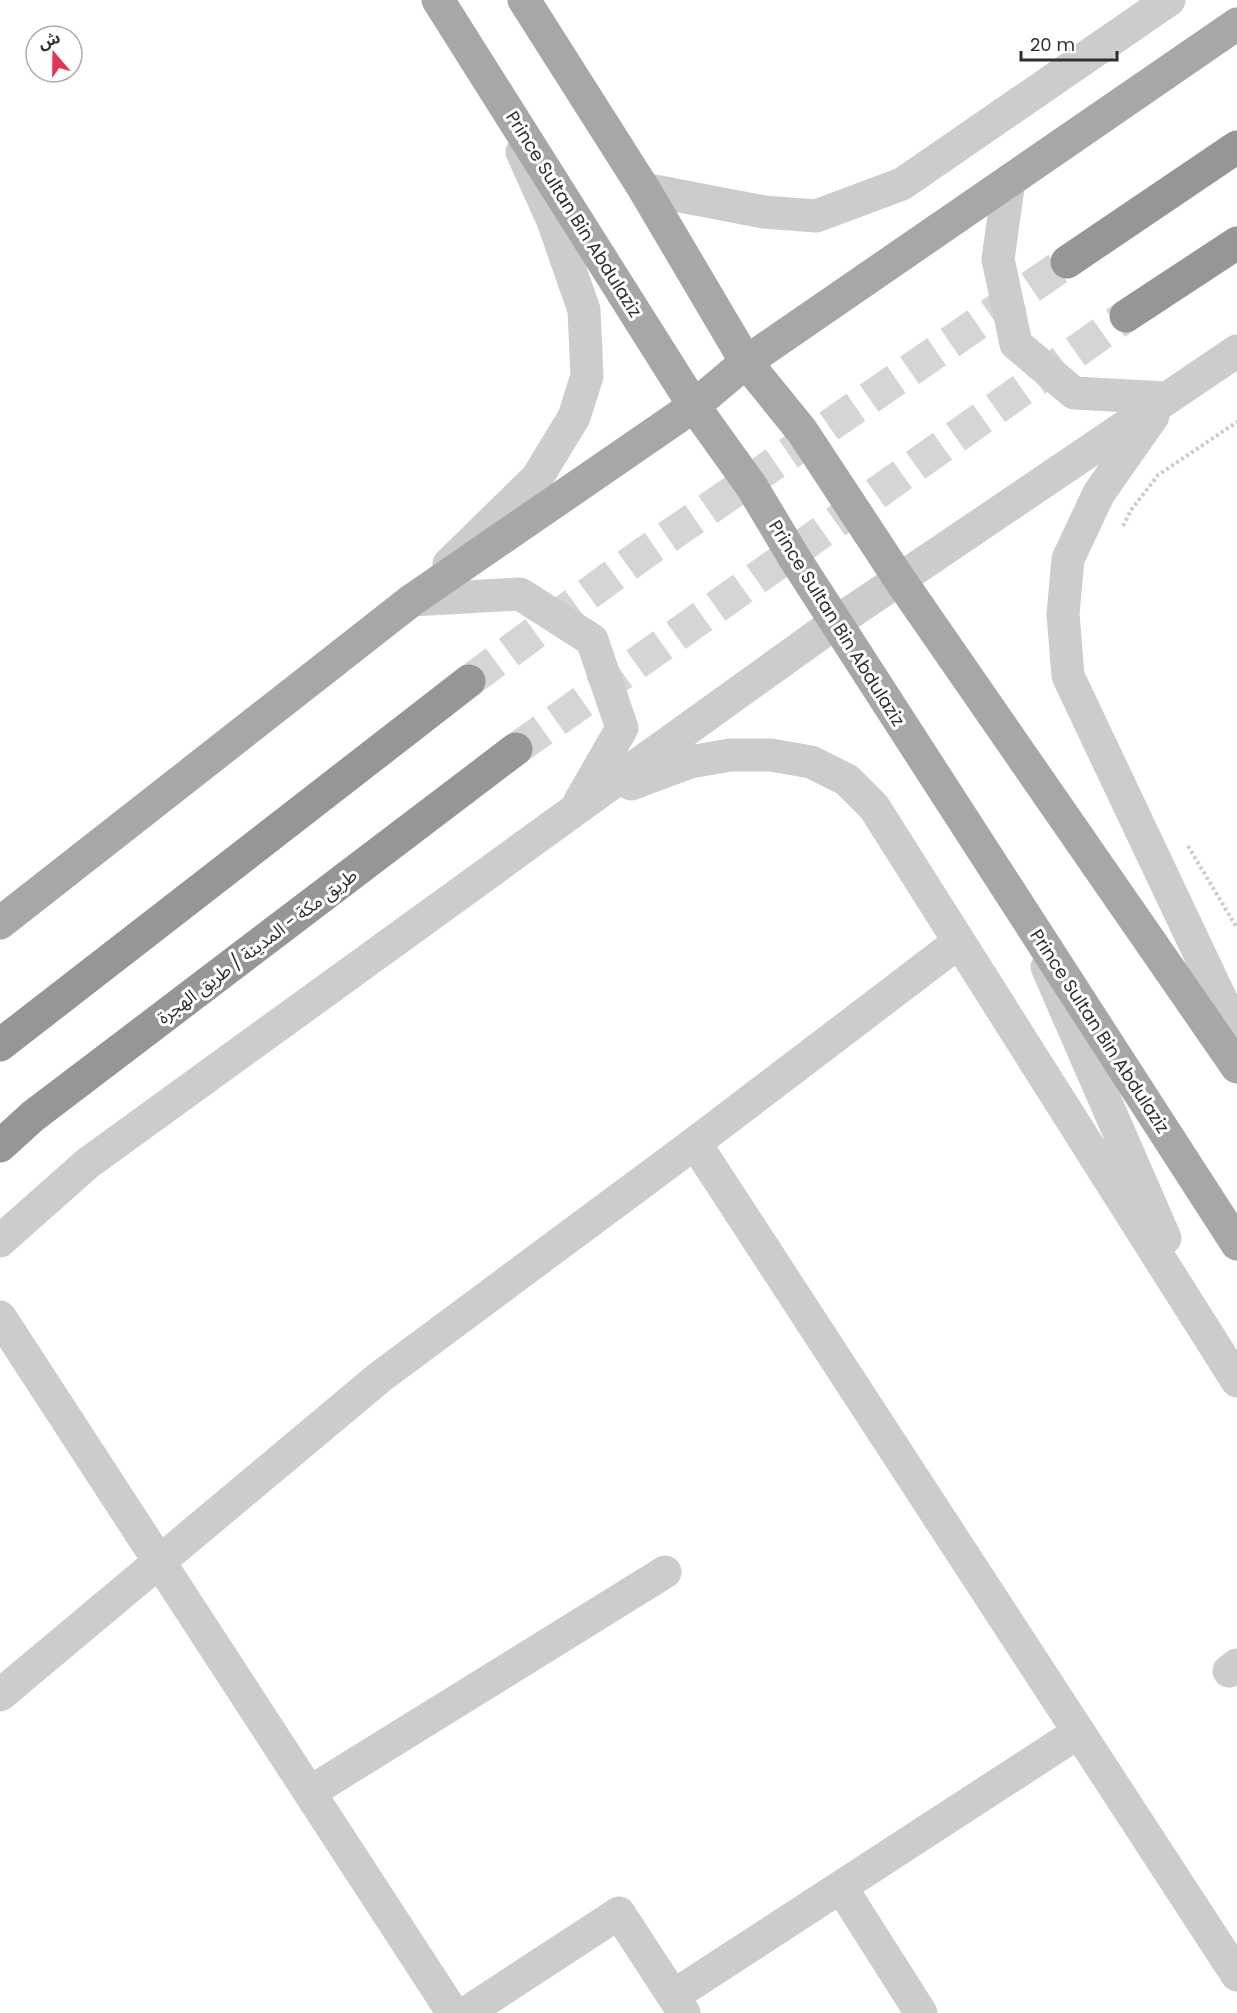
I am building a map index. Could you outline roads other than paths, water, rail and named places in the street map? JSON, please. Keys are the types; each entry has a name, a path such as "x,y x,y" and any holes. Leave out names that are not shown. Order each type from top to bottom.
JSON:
{"highway":[{"path":"1067,262 1237,147"},
{"path":"1126,316 1237,243"},
{"path":"0,1045 469,681"},
{"name":"طريق مكة - المدينة / طريق الهجرة","path":"0,1146 33,1116 516,749"}],"main road":[{"name":"Prince Sultan Bin Abdulaziz","path":"438,0 694,406 752,487 835,623 1237,1244"},
{"path":"524,0 644,189 746,362 802,431 900,580 1237,1067"},
{"path":"0,923 412,600 694,406 746,362 1237,24"}],"street":[{"path":"644,189 764,212 816,216 902,184 1169,0"},
{"path":"412,600 537,478 574,417 587,376 584,310 553,221 488,77"},
{"path":"1010,181 998,259 1016,344 1074,393 1167,398"},
{"path":"0,1241 88,1163 835,623 1237,351"},
{"path":"1167,398 1099,493 1068,559 1063,614 1068,676 1237,1033"},
{"path":"412,600 520,594 592,640 622,728 583,805"},
{"path":"583,805 690,762 730,755 771,755 811,762 847,780 874,807 1237,1381"},
{"path":"1025,915 1208,1336"},
{"path":"0,1695 380,1377 695,1143 959,942"},
{"path":"695,1143 1237,1975"},
{"path":"0,1317 453,2013"},
{"path":"310,1792 664,1572"},
{"path":"466,2013 619,1913 679,2005 842,1887 1079,1732"},
{"path":"842,1887 921,2013"}],"tunnel":[{"path":"469,681 640,556 1067,262"},
{"path":"516,749 1126,316"}]}
